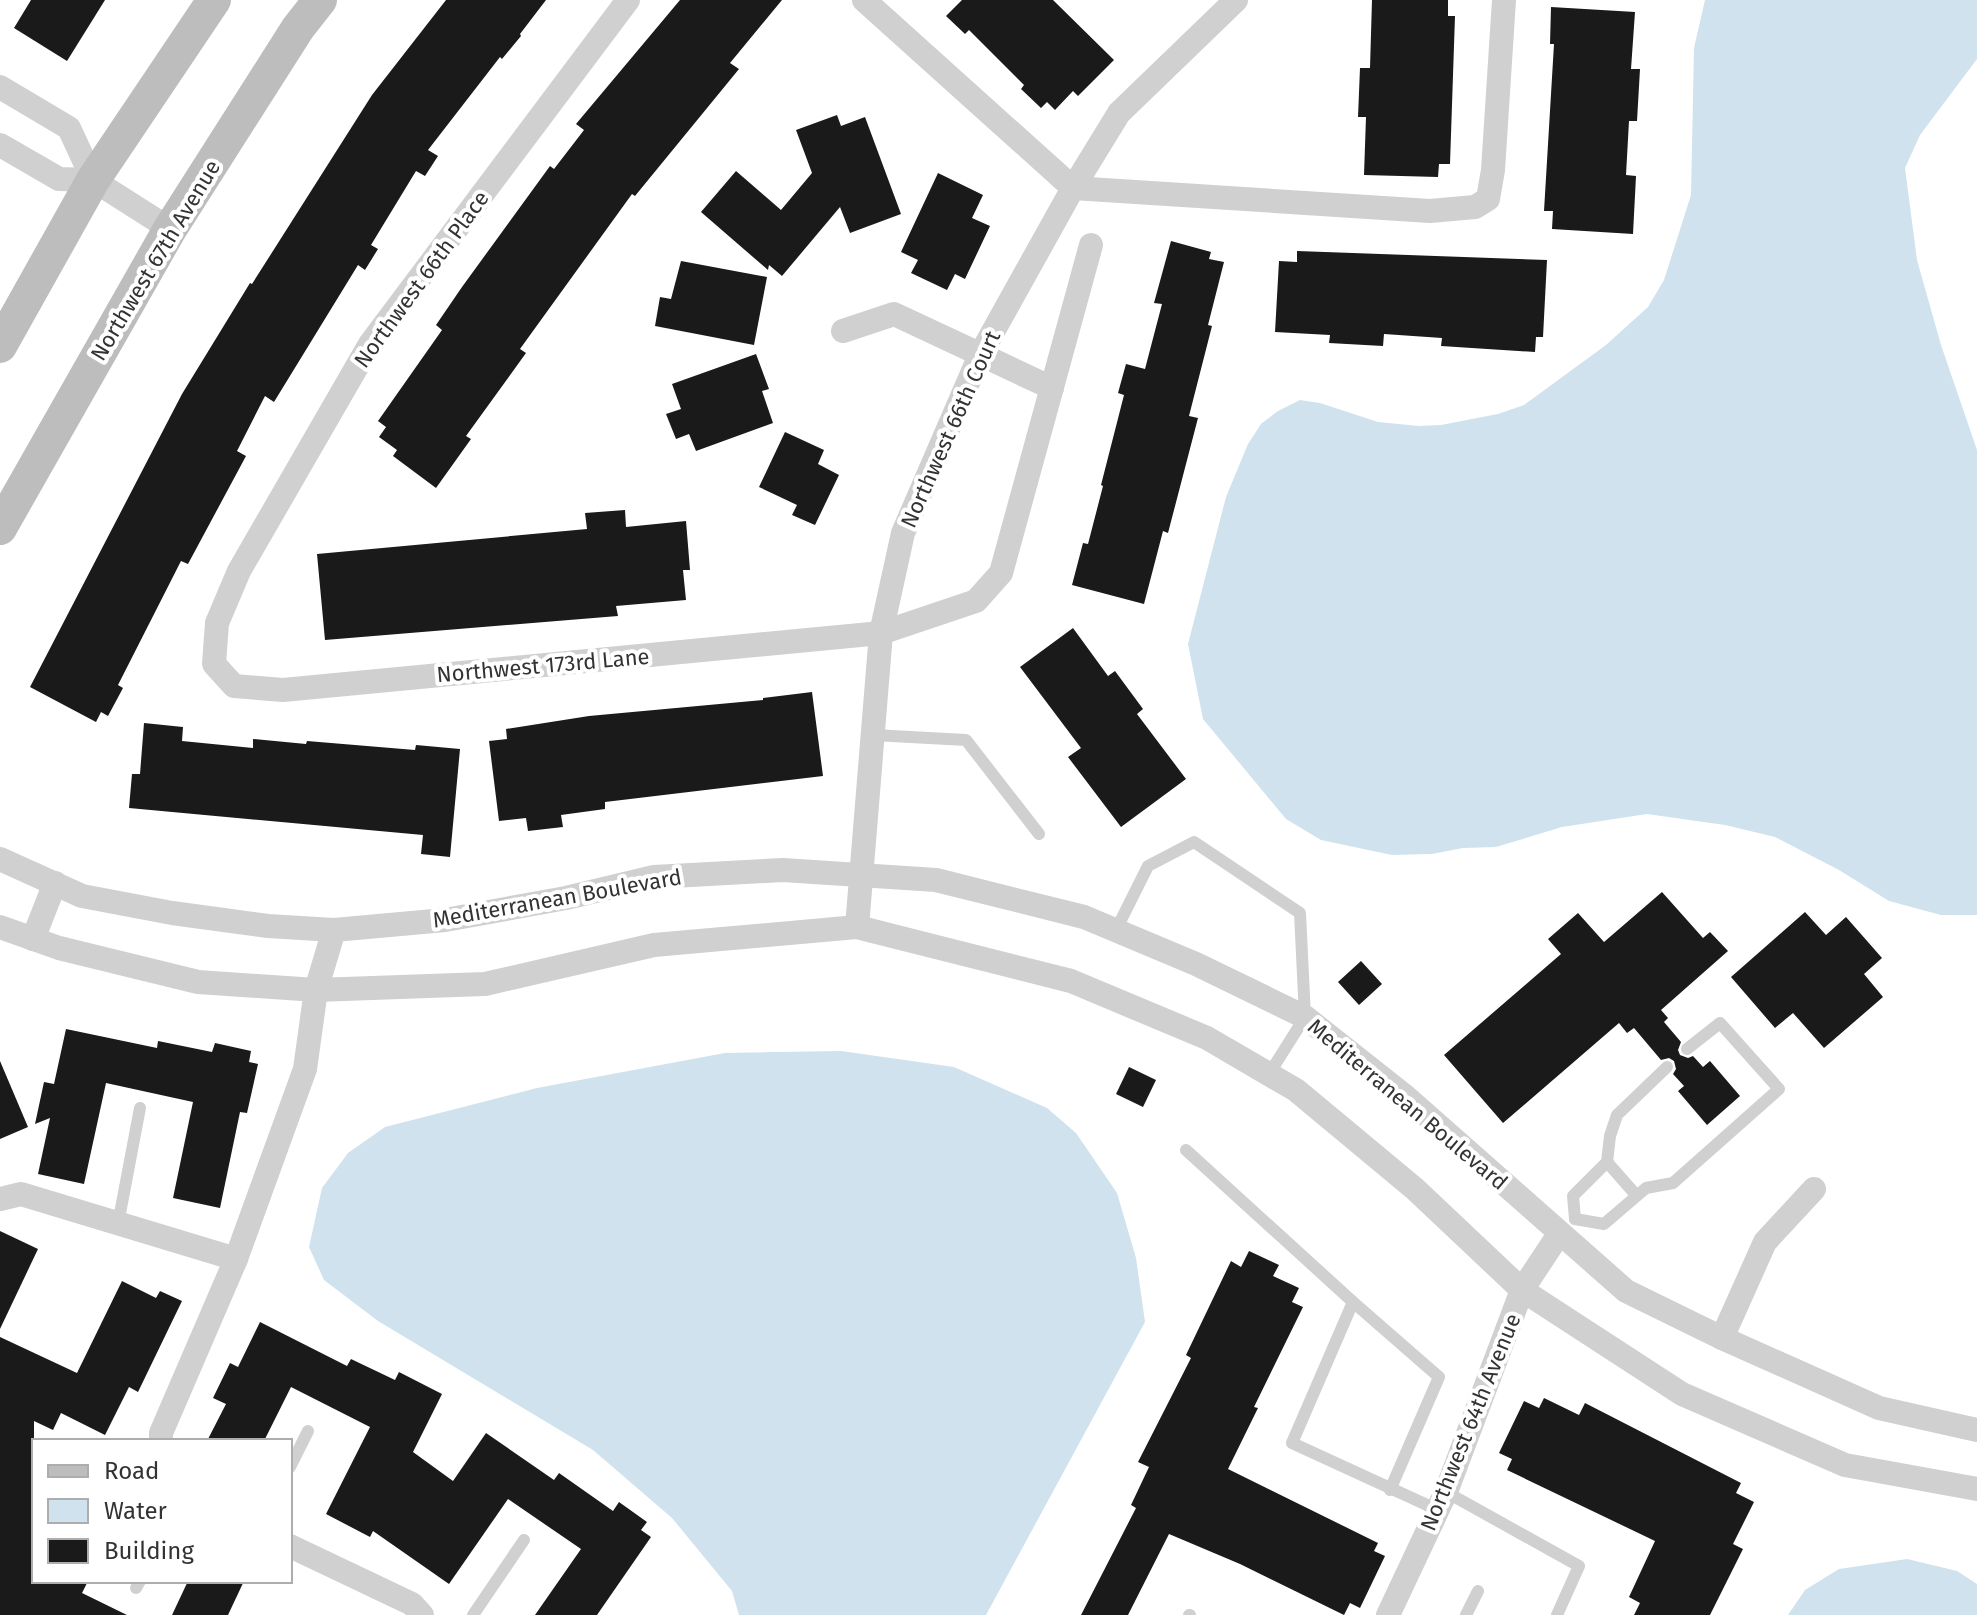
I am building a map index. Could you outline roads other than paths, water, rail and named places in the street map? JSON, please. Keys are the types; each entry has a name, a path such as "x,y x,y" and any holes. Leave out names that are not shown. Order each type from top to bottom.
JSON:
{"main road":[{"path":"0,346 93,180 214,0"},
{"name":"Northwest 67th Avenue","path":"0,528 170,229 298,28 320,0"}],"street":[{"name":"Northwest 66th Place","path":"214,664 217,623 239,571 370,344 628,0"},
{"path":"864,0 1073,188 1430,211 1475,207 1488,199 1493,170 1504,0"},
{"name":"Northwest 66th Court","path":"857,927 881,633 903,533 980,355 1073,188 1119,113 1236,0"},
{"path":"0,87 69,128 93,180"},
{"path":"0,145 59,179 93,180 170,229"},
{"name":"Northwest 173rd Lane","path":"214,664 234,686 283,690 881,633 976,601 1001,573 1091,245"},
{"path":"843,331 894,314 1052,388"},
{"name":"Mediterranean Boulevard","path":"0,859 82,896 172,913 268,926 334,930 445,920 566,898 654,877 783,870 936,880 1084,917 1196,964 1305,1017 1567,1226 1626,1291 1879,1408 1977,1430"},
{"path":"33,939 55,883"},
{"path":"0,927 59,948 198,982 316,990 485,984 654,945 857,927 1071,981 1207,1038 1296,1090 1415,1189 1522,1290 1682,1394 1845,1465 1977,1489"},
{"path":"161,1439 236,1259 305,1069 316,990 334,930"},
{"path":"1722,1338 1765,1242 1814,1189"},
{"path":"11,1197 236,1259"},
{"name":"Northwest 64th Avenue","path":"1388,1615 1442,1501 1522,1290 1567,1226"},
{"path":"292,1547 412,1604 422,1615"}],"lane":[{"path":"873,735 966,740 1039,834"},
{"path":"1116,930 1148,866 1194,842 1300,913 1305,1017 1269,1074"},
{"path":"1667,1067 1617,1115 1610,1136 1607,1162 1573,1196 1567,1226 1604,1224 1646,1188 1673,1183 1779,1089 1720,1023 1687,1049"},
{"path":"118,1224 140,1108"},
{"path":"1186,1150 1439,1377 1390,1490"},
{"path":"1607,1162 1636,1195"},
{"path":"1353,1302 1292,1443 1390,1490 1442,1501 1579,1566 1557,1615"},
{"path":"292,1463 308,1431"},
{"path":"473,1615 524,1540"},
{"path":"1466,1615 1478,1591"}],"water":[{"path":"1705,0 1977,0 1977,59 1920,135 1905,168 1917,260 1941,345 1977,450 1977,915 1941,915 1889,901 1839,870 1775,837 1725,825 1647,814 1562,827 1496,847 1463,848 1432,854 1392,855 1321,840 1286,819 1203,719 1188,644 1226,497 1248,444 1261,424 1300,400 1320,403 1378,422 1419,426 1498,414 1524,405 1606,345 1648,307 1664,280 1691,195 1694,48"},
{"path":"841,1051 954,1067 1047,1108 1076,1133 1117,1193 1136,1258 1145,1322 986,1615 739,1615 732,1591 672,1518 593,1450 378,1321 324,1280 309,1247 322,1188 348,1153 385,1127 537,1088 725,1053"},
{"path":"1907,1559 1957,1571 1977,1584 1977,1615 1788,1615 1805,1590 1839,1569"}]}
